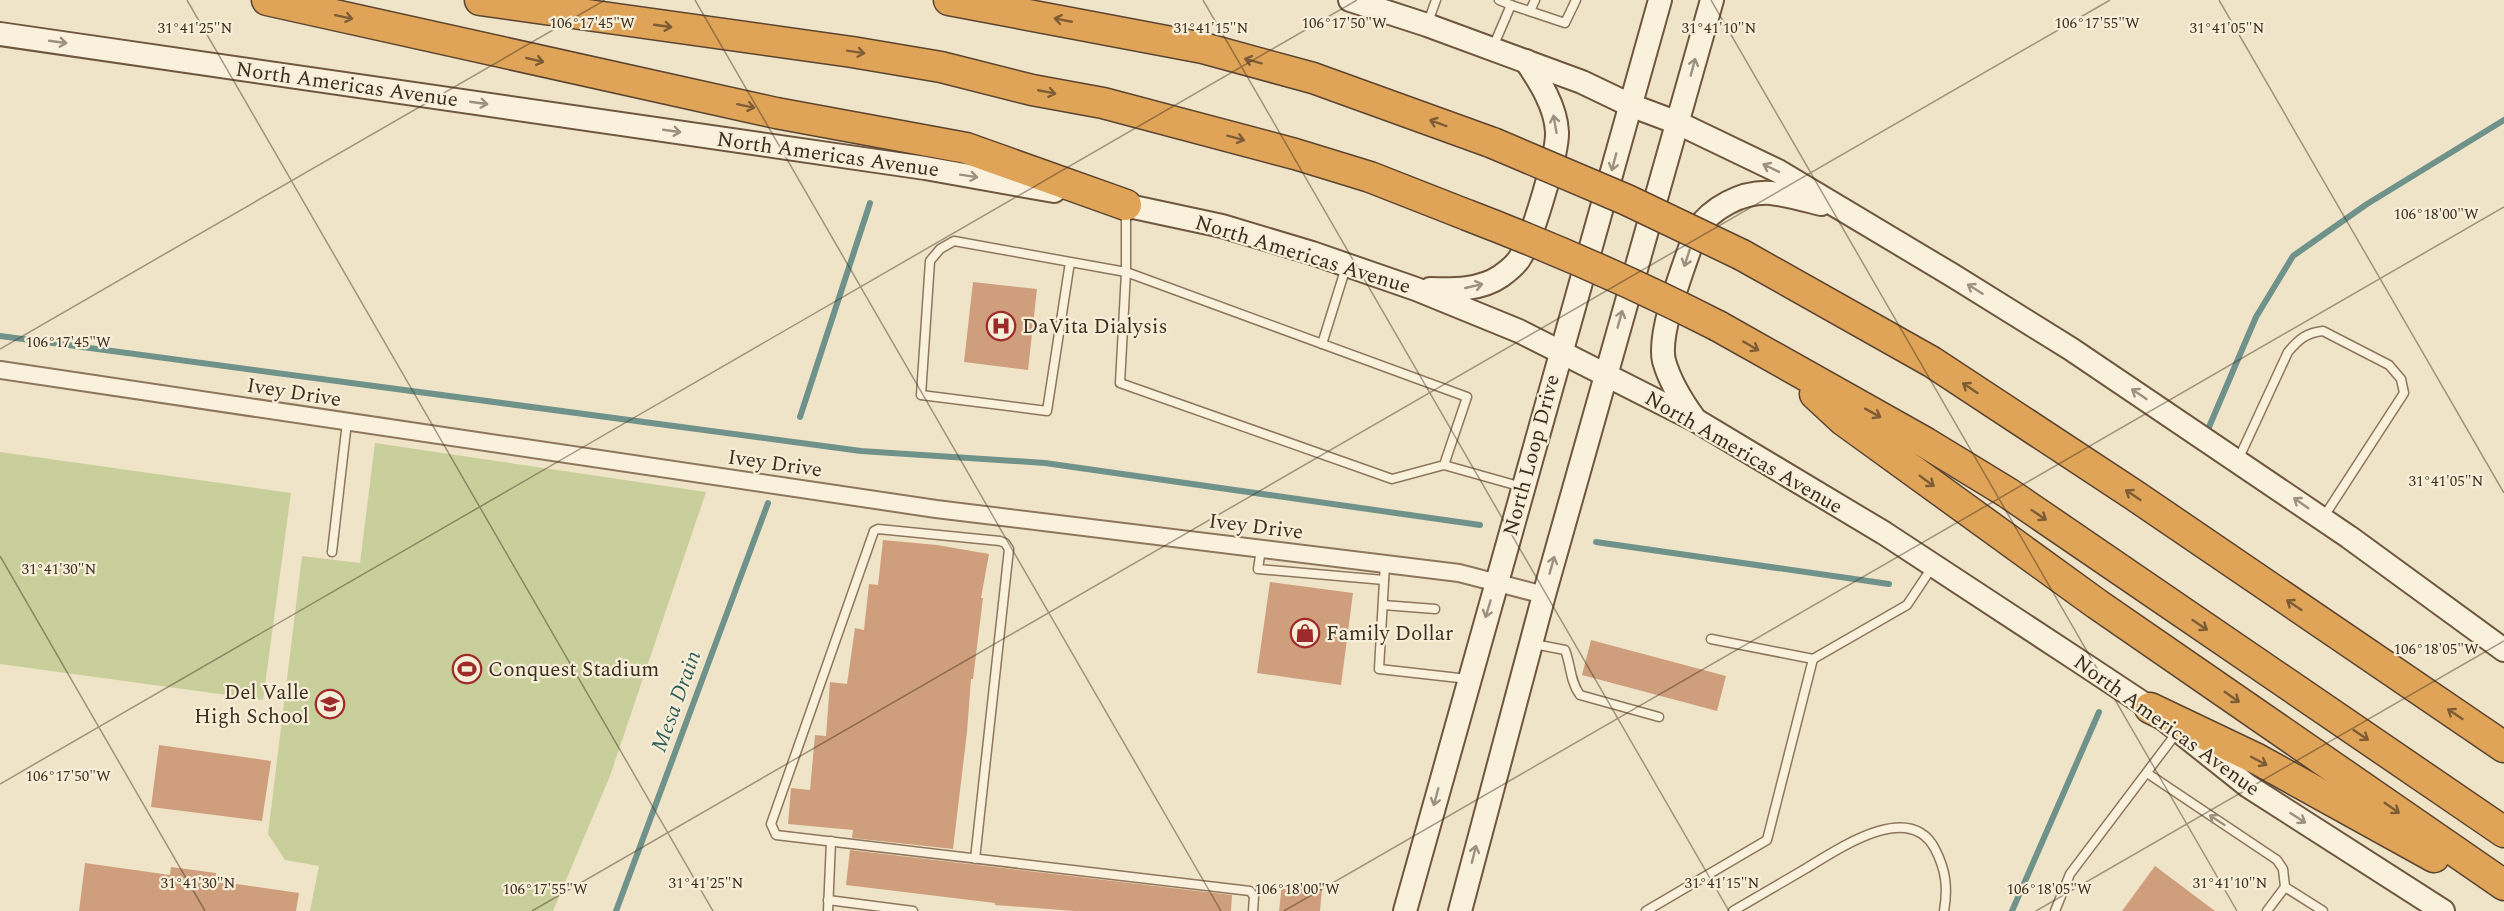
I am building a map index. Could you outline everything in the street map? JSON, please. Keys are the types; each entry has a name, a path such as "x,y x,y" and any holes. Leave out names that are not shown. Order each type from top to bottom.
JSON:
{"highway":[{"path":"267,0 765,110 966,148 1126,205"},
{"path":"480,0 852,52 941,67 1032,90 1103,103 1284,151 1370,177 1566,253 1657,294 1718,326 1926,442 2008,493 2504,832"},
{"path":"949,0 1203,48 1313,78 1493,143 1627,200 1742,255 1932,362 2134,495 2504,747"},
{"path":"1785,365 1843,420 2097,604 2504,885"},
{"path":"2150,708 2256,759 2504,896"}],"main road":[{"path":"1350,0 1427,25 1582,82 1630,105 1678,123 1778,171 2071,349 2349,537 2504,650"},
{"name":"North Loop Drive","path":"1405,911 1560,350 1660,0"},
{"path":"1460,911 1530,643 1712,0"},
{"name":"North Americas Avenue","path":"0,34 925,168 1126,205 1222,226 1416,289 1560,350 1606,376 1697,421 1799,480 2150,708 2248,786 2443,911"},
{"path":"1416,289 1463,289 1488,283 1501,276 1521,257 1555,153 1557,132 1553,111 1540,81 1526,61"},
{"path":"1697,421 1675,389 1664,360 1663,349 1669,318 1696,231 1702,222 1720,207 1750,194 1779,194 1838,207"},
{"path":"2349,537 2410,571 2504,633"}],"street":[{"name":"Ivey Drive","path":"0,370 936,509 1261,549 1384,572 1459,573 1544,595"}],"lane":[{"path":"1427,25 1436,0"},
{"path":"1530,11 1535,0"},
{"path":"1492,49 1505,2 1565,23 1576,0"},
{"path":"1126,205 1126,272 1120,383 1392,478 1444,465 1522,487"},
{"path":"1070,262 1047,411 921,394 930,261 940,249 954,241 1126,272 1467,397 1444,465"},
{"path":"1322,344 1347,265"},
{"path":"2238,460 2288,352 2299,338 2312,332 2323,331 2389,365 2401,379 2404,393 2322,519"},
{"path":"332,552 347,422"},
{"path":"975,859 1009,549 1005,543 1000,541 878,529 874,531 771,824 776,835 831,842 975,859 1250,891 1254,896 1253,911"},
{"path":"1711,639 1813,659 1908,606 1933,566"},
{"path":"1384,572 1379,669 1468,679"},
{"path":"1383,605 1435,609"},
{"path":"1530,643 1565,650 1571,664 1573,687 1580,695 1659,717"},
{"path":"1646,911 1767,840 1813,659"},
{"path":"2055,911 2070,874 2179,731"},
{"path":"2147,773 2277,860 2283,869 2285,886 2267,911"},
{"path":"1733,911 1859,837 1895,828 1909,828 1927,838 1940,859 1947,878 1944,911"},
{"path":"828,911 831,842"},
{"path":"2285,886 2324,911"},
{"path":"828,900 913,911"}],"green space":[{"name":"Conquest Stadium","path":"375,443 706,492 610,776 553,911 310,911 319,866 285,860 268,834 302,556 360,563"},
{"path":"0,452 291,493 263,700 0,664"}],"building":[{"name":"DaVita Dialysis","path":"973,282 1037,289 1028,370 964,362"},
{"path":"883,540 937,545 989,554 981,598 983,598 973,679 971,679 953,849 852,838 853,830 788,824 791,788 810,790 815,735 826,736 830,682 847,684 855,628 864,630 869,584 878,585"},
{"name":"Family Dollar","path":"1270,582 1353,593 1341,685 1257,673"},
{"path":"1591,640 1726,676 1717,711 1582,675"},
{"path":"159,745 271,761 262,821 151,807"},
{"path":"850,850 1232,895 1231,911 1074,911 995,905 995,903 846,885"},
{"path":"85,863 170,875 171,867 216,873 215,881 299,893 296,911 79,911"},
{"path":"2155,866 2215,911 2122,911"},
{"path":"1282,884 1322,889 1320,911 1279,911"}],"waterway":[{"path":"2209,427 2256,317 2293,256 2367,204 2504,120"},
{"name":"Mesa Drain","path":"800,417 870,203"},
{"path":"0,336 861,451 1045,463 1480,525"},
{"name":"Mesa Drain","path":"616,911 768,503"},
{"path":"1596,542 1889,584"},
{"path":"2012,911 2099,712"}],"place":[{"name":"DaVita Dialysis","path":"1001,326"},
{"name":"Family Dollar","path":"1305,633"},
{"name":"Conquest Stadium","path":"467,669"},
{"name":"Del Valle High School","path":"330,704"}]}
